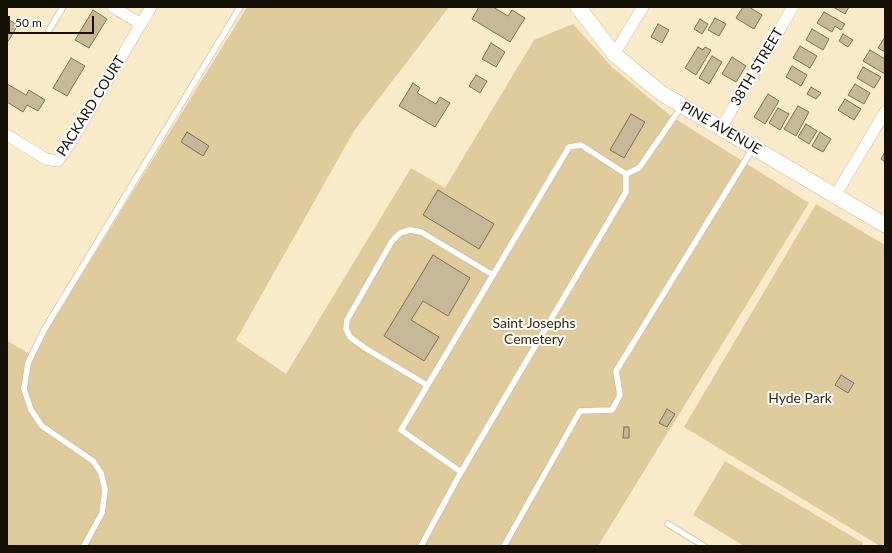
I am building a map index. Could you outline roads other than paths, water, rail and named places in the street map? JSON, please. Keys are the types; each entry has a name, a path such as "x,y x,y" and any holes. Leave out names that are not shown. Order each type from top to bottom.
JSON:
{"main road":[{"name":"PINE AVENUE","path":"578,7 614,54 661,93 885,225"}],"street":[{"path":"113,7 141,24"},
{"name":"PACKARD COURT","path":"7,135 46,159 58,161 71,142 151,7"},
{"path":"614,54 643,7"},
{"name":"38TH STREET","path":"721,128 793,7"},
{"path":"835,196 885,112"}],"lane":[{"path":"49,30 63,7"},
{"path":"84,546 102,514 105,490 101,474 93,461 42,426 32,410 24,390 28,363 44,330 240,7"},
{"path":"626,174 639,168 682,106"},
{"path":"461,472 401,430 569,147 581,145 626,174"},
{"path":"504,546 580,411 612,410 620,395 616,371 753,147"},
{"path":"420,546 461,472 626,192 626,174"},
{"path":"427,385 350,337 346,329 347,320 392,241 400,233 410,230 421,232 493,275"},
{"path":"668,524 704,546"}],"park label":[{"name":"Saint Josephs Cemetery","path":"534,332"},
{"name":"Hyde Park","path":"800,398"}]}
